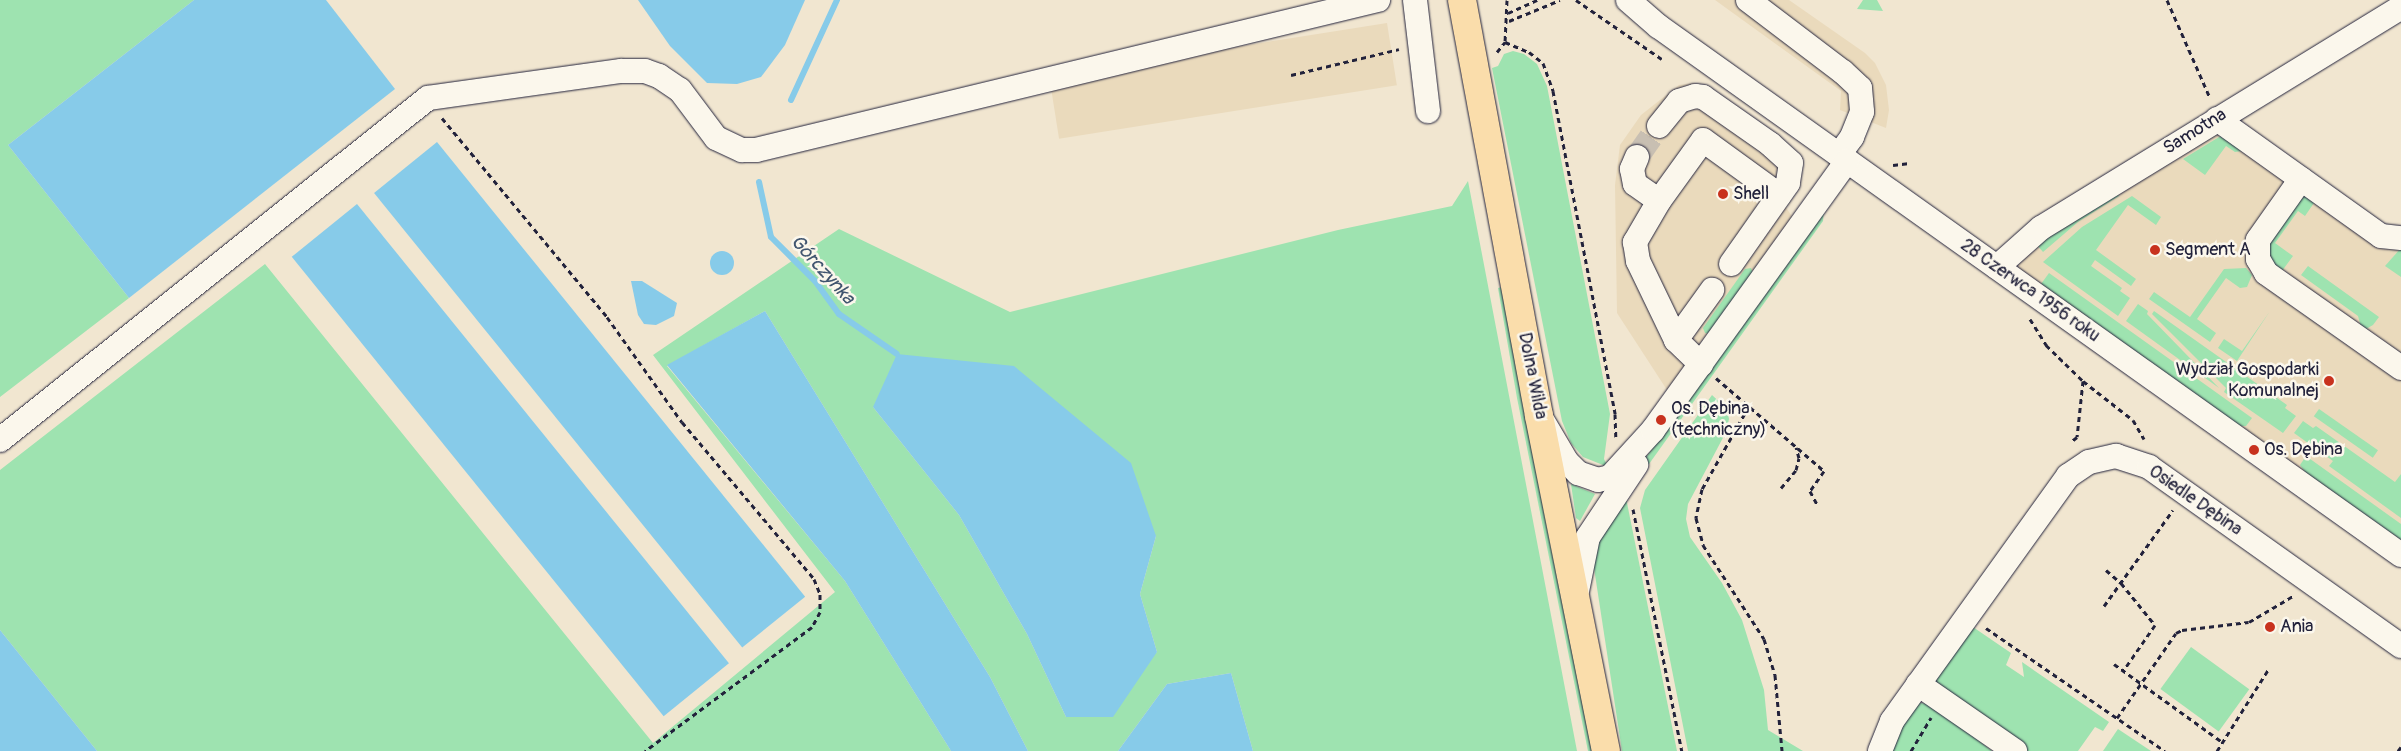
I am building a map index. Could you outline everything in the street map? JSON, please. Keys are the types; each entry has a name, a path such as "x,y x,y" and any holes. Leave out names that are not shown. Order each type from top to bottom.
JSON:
{"main road":[{"name":"Dolna Wilda","path":"1463,0 1539,416 1606,751"}],"street":[{"path":"0,440 428,98 621,71 645,71 659,76 680,90 716,138 736,148 756,150 1378,0"},
{"path":"1415,0 1428,111"},
{"name":"28 Czerwca 1956 roku","path":"1614,0 1658,26 2401,555"},
{"name":"28 Czerwca 1956 roku","path":"1628,0 1658,26"},
{"path":"1539,416 1566,462 1578,473 1598,480 1610,477 1653,430 1783,250 1843,158 1862,112 1860,88 1843,72 1748,0"},
{"name":"Samotna","path":"1997,267 2041,228 2217,118 2401,7"},
{"path":"1659,126 1679,102 1695,96 1703,97 1788,160 1791,168 1784,189 1731,264"},
{"path":"2217,118 2381,236 2392,239 2401,238"},
{"path":"1701,364 1676,340 1636,250 1635,242 1659,201 1703,140 1784,189"},
{"path":"1637,157 1632,169 1635,184 1659,201"},
{"path":"2301,179 2258,240 2258,259 2266,273 2401,368"},
{"path":"1755,230 1783,250"},
{"path":"1676,340 1712,290"},
{"path":"1576,597 1588,537 1646,451 1653,430"},
{"name":"Osiedle Dębina","path":"1880,751 1892,721 2068,476 2090,462 2116,456 2149,467 2401,646"},
{"path":"1918,684 2014,751"}],"path":[{"path":"1507,0 1508,22 1505,42 1538,58 1548,72 1615,414 1616,442"},
{"path":"1508,13 1537,0"},
{"path":"1508,22 1560,0"},
{"path":"2168,0 2217,118"},
{"path":"1291,75 1420,44"},
{"path":"428,98 454,134 607,317 682,422 814,579 820,594 820,612 812,627 645,751"},
{"path":"1889,165 1910,163"},
{"path":"2028,317 2046,346 2083,381 2133,420 2144,439"},
{"path":"1701,364 1824,471 1810,491 1818,506"},
{"path":"2072,441 2077,437 2083,381"},
{"path":"1750,406 1702,488 1696,518 1703,545 1764,639 1775,674 1782,751"},
{"path":"1781,488 1796,470 1799,458 1796,446"},
{"path":"2104,606 2186,493"},
{"path":"1632,502 1682,751"},
{"path":"2106,570 2121,583 2155,625 2123,671"},
{"path":"2117,718 2182,630 2249,622 2312,583"},
{"path":"1969,615 2164,751"},
{"path":"2114,664 2222,742"},
{"path":"2217,751 2268,670"},
{"path":"1911,751 1943,701"},
{"path":"2398,751 2401,747"}],"shaded area":[{"path":"1715,0 1789,0 1865,53 1875,63 1886,85 1889,110 1886,128 1840,110 1841,91"},
{"path":"1387,23 1397,85 1059,139 1049,77"},
{"path":"1693,83 1707,91 1802,173 1800,183 1785,206 1793,218 1667,390 1617,313 1615,185 1620,145 1641,115 1679,85"},
{"path":"2217,119 2401,238 2401,555 1997,267"}],"green space":[{"path":"0,0 194,0 8,145 129,298 0,397"},
{"path":"1863,0 1877,0 1883,11 1857,9"},
{"path":"1513,51 1524,54 1537,64 1547,86 1610,414 1604,459 1608,467 1583,457 1571,443 1562,421 1492,68 1498,66 1504,54"},
{"path":"2224,134 2242,151 2235,152 2226,146 2205,175 2183,159"},
{"path":"1468,181 1577,751 1253,751 1231,673 1167,684 1118,751 1028,751 990,677 765,311 667,366 845,581 951,751 97,751 0,630 0,470 265,264 653,743 835,592 653,355 839,229 1010,312 1338,230 1452,206","holes":["873,407 1156,536 1140,594 1157,652 1066,717 1027,634 959,515"]},
{"path":"2117,193 2119,196 2078,222 2043,252 2037,245"},
{"path":"2308,195 2316,200 2305,216 2298,211 2275,243 2293,256 2282,271 2271,261 2269,245 2303,196"},
{"path":"2132,196 2161,217 2156,225 2128,205 2096,250 2136,279 2131,286 2095,260 2091,266 2122,288 2120,291 2130,298 2118,316 2043,262 2082,227"},
{"path":"1824,210 1823,221 1644,471 1637,470"},
{"path":"2401,248 2401,277 2385,266"},
{"path":"2308,266 2379,317 2373,325 2366,329 2361,327 2358,316 2301,275"},
{"path":"1751,268 1753,273 1710,334 1705,333 1703,328 1745,269"},
{"path":"2246,268 2252,275 2247,287 2240,288 2226,278 2197,319 2216,333 2210,342 2149,299 2154,292 2190,317 2224,269"},
{"path":"2049,273 2252,418 2246,426 2240,426 2041,284"},
{"path":"1502,287 1596,751 1588,751 1517,398 1498,288"},
{"path":"2138,304 2148,311 2147,314 2219,388 2126,321"},
{"path":"2154,311 2287,405 2285,408 2296,416 2283,433 2224,392 2226,388 2152,314"},
{"path":"2270,311 2237,361 2218,348 2224,339 2242,351"},
{"path":"1712,395 1727,409 1729,419 1726,432 1688,504 1686,519 1690,537 1722,583 1742,620 1764,690 1768,730 1803,751 1688,751 1640,508 1645,490"},
{"path":"2319,409 2378,450 2373,458 2314,416"},
{"path":"2303,421 2313,428 2316,426 2395,482 2401,474 2401,518 2329,466 2333,461 2294,433"},
{"path":"2306,456 2401,524 2401,540 2305,472 2300,465"},
{"path":"1571,484 1595,494 1580,521 1576,518"},
{"path":"1624,488 1677,751 1622,751 1592,555"},
{"path":"1970,625 2011,653 2006,665 2024,677 2022,662 2109,722 2103,731 2095,727 2078,751 2026,751 1935,682"},
{"path":"2191,647 2249,689 2219,731 2160,689"},
{"path":"1919,703 1932,704 1992,751 1891,751 1902,725"},
{"path":"2118,729 2151,751 2103,751"}],"water":[{"path":"194,0 326,0 395,89 129,298 8,145"},
{"path":"638,0 805,0 785,45 761,77 737,84 707,83 670,46"},
{"path":"437,142 805,597 742,648 374,193"},
{"path":"357,204 729,663 664,716 292,257"},
{"path":"717,251 727,251 734,258 734,268 727,275 717,275 710,268 710,258"},
{"path":"631,281 642,281 677,303 674,316 656,325 644,324 638,315"},
{"path":"765,311 990,677 1028,751 951,751 845,581 667,365"},
{"path":"897,354 1014,366 1131,463 1156,536 1140,594 1157,652 1113,717 1066,717 1027,634 959,515 873,407"},
{"path":"0,630 97,751 0,751"},
{"path":"1231,673 1253,751 1118,751 1167,684"}],"waterway":[{"name":"Górczynka","path":"791,100 837,0"},
{"name":"Górczynka","path":"759,182 771,237 815,281 839,314 897,354"}],"tunnel":[{"path":"1637,157 1659,126"}],"place":[{"name":"Shell","path":"1723,194"},
{"name":"Segment A","path":"2155,250"},
{"name":"Wydział Gospodarki Komunalnej","path":"2329,381"},
{"name":"Os. Dębina (techniczny)","path":"1661,420"},
{"name":"Os. Dębina","path":"2254,450"},
{"name":"Ania","path":"2270,627"}]}
